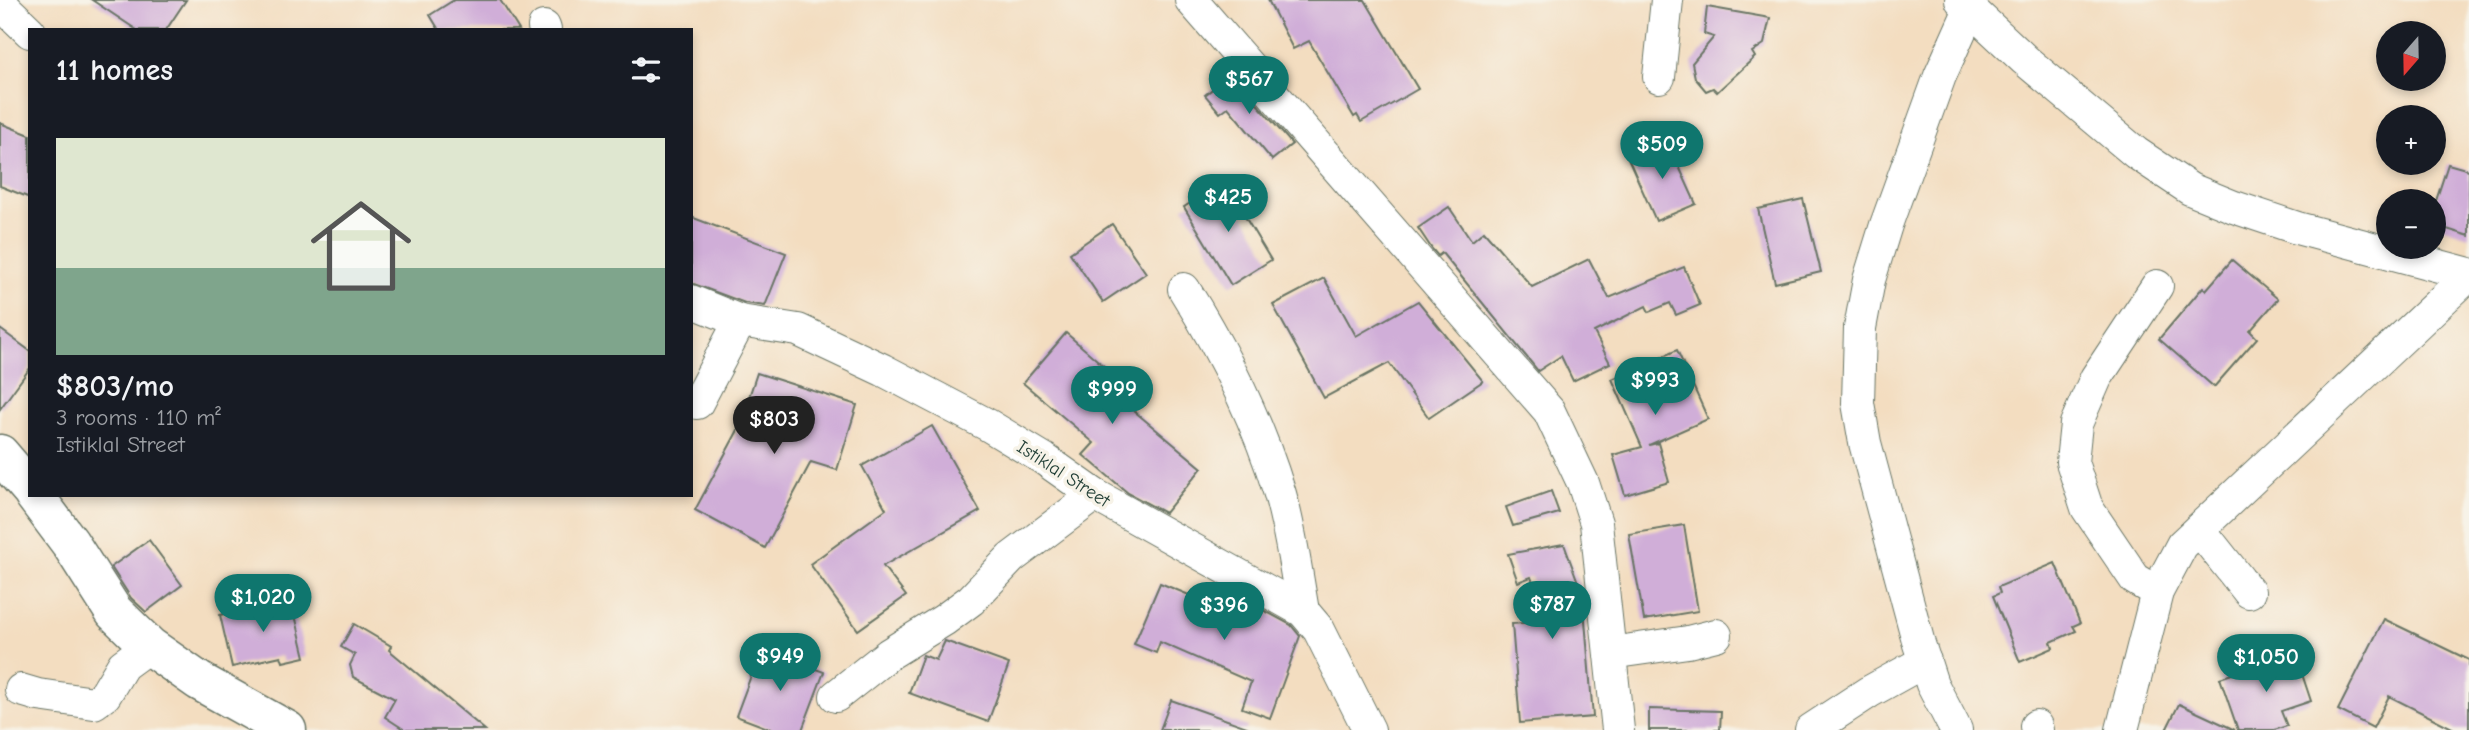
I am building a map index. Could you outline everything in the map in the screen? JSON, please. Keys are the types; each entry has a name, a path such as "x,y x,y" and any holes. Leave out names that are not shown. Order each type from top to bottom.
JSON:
{"main road":[{"path":"0,454 28,487"},
{"path":"36,497 70,543 114,612 149,646 199,681 287,730"}],"street":[{"path":"1191,0 1549,411 1583,483 1597,523 1618,730"},
{"path":"1659,77 1667,0"},
{"path":"0,3 28,30"},
{"path":"1956,730 1932,684 1925,661 1865,443 1858,403 1860,328 1869,280 1886,225 1966,4 2025,60 2136,153 2190,189 2297,228 2469,275"},
{"path":"2122,730 2157,592 2182,545 2469,275"},
{"path":"2157,286 2096,378 2076,424 2072,462 2087,508 2135,579 2157,592"},
{"path":"1184,289 1216,341 1262,442 1280,494 1303,611"},
{"name":"Istiklal Street","path":"693,302 740,321 798,330 883,370 988,425 1044,459 1094,495 1303,611 1319,630 1369,730"},
{"path":"697,403 740,321"},
{"path":"836,696 890,654 971,600 1020,551 1094,495"},
{"path":"2199,529 2249,593"},
{"path":"1609,653 1688,642 1716,635"},
{"path":"21,690 37,695 94,703 105,695 123,665 149,646"},
{"path":"1811,730 1868,692 1925,661"}],"building":[{"path":"92,0 186,0 167,28 134,28"},
{"path":"454,0 500,0 518,28 438,28 430,15"},
{"path":"1268,0 1365,0 1418,89 1361,122 1357,115 1354,117 1309,41 1293,49"},
{"path":"1707,7 1770,18 1764,44 1752,52 1755,57 1717,92 1713,88 1706,91 1695,78 1692,63 1714,37 1704,34"},
{"path":"1231,74 1292,144 1272,160 1228,107 1220,113 1205,95"},
{"path":"0,123 28,134 28,197 0,186"},
{"path":"1667,140 1696,204 1656,221 1628,158"},
{"path":"2448,164 2469,170 2469,236 2446,229 2446,189 2440,189"},
{"path":"1224,182 1271,260 1231,285 1184,207"},
{"path":"1803,199 1821,272 1775,283 1758,209"},
{"path":"1449,207 1472,241 1484,231 1532,287 1589,259 1609,298 1684,267 1700,305 1676,315 1670,303 1649,312 1646,306 1594,332 1610,363 1573,381 1561,356 1538,371 1442,253 1438,256 1432,249 1418,228"},
{"path":"693,218 786,253 765,306 745,303 693,284"},
{"path":"1112,224 1146,273 1103,302 1070,253"},
{"path":"2232,260 2278,299 2250,331 2257,338 2214,387 2159,339 2203,287 2206,290"},
{"path":"1324,278 1356,336 1418,301 1483,381 1429,418 1389,363 1324,398 1273,305"},
{"path":"0,329 28,350 28,371 0,409"},
{"path":"1066,333 1120,380 1110,391 1202,468 1165,513 1128,493 1083,455 1094,443 1023,383"},
{"path":"1677,350 1708,419 1649,445 1658,443 1669,482 1625,495 1613,455 1642,447 1612,379"},
{"path":"757,373 857,405 837,470 811,462 765,548 695,510 738,430"},
{"path":"932,426 980,511 883,566 906,596 858,630 810,564 886,509 862,466"},
{"path":"1551,491 1559,513 1513,526 1506,507"},
{"path":"1684,525 1698,611 1644,620 1629,534"},
{"path":"149,540 182,585 146,612 131,598 111,567"},
{"path":"1564,544 1583,596 1593,717 1520,723 1512,624 1547,621 1531,577 1518,582 1508,554"},
{"path":"2055,563 2080,623 2073,626 2076,631 2051,642 2053,648 2020,662 1993,596 2000,593 1998,587"},
{"path":"1160,583 1247,619 1252,606 1291,625 1300,636 1270,718 1242,708 1251,682 1160,642 1156,653 1134,644"},
{"path":"291,598 305,657 283,662 281,656 232,667 220,615"},
{"path":"2384,619 2469,660 2469,730 2456,730 2389,696 2373,728 2338,710"},
{"path":"354,624 391,646 389,650 485,730 405,730 385,717 395,699 353,677 350,665 355,655 341,647"},
{"path":"945,641 1009,664 988,722 909,693 923,655 936,660"},
{"path":"761,649 824,672 802,730 773,730 736,716"},
{"path":"2295,653 2311,701 2281,711 2287,726 2274,730 2238,730 2220,678"},
{"path":"1171,700 1247,727 1246,730 1160,730"},
{"path":"2179,704 2235,730 2166,730"},
{"path":"1649,709 1721,711 1720,730 1649,730"}]}
